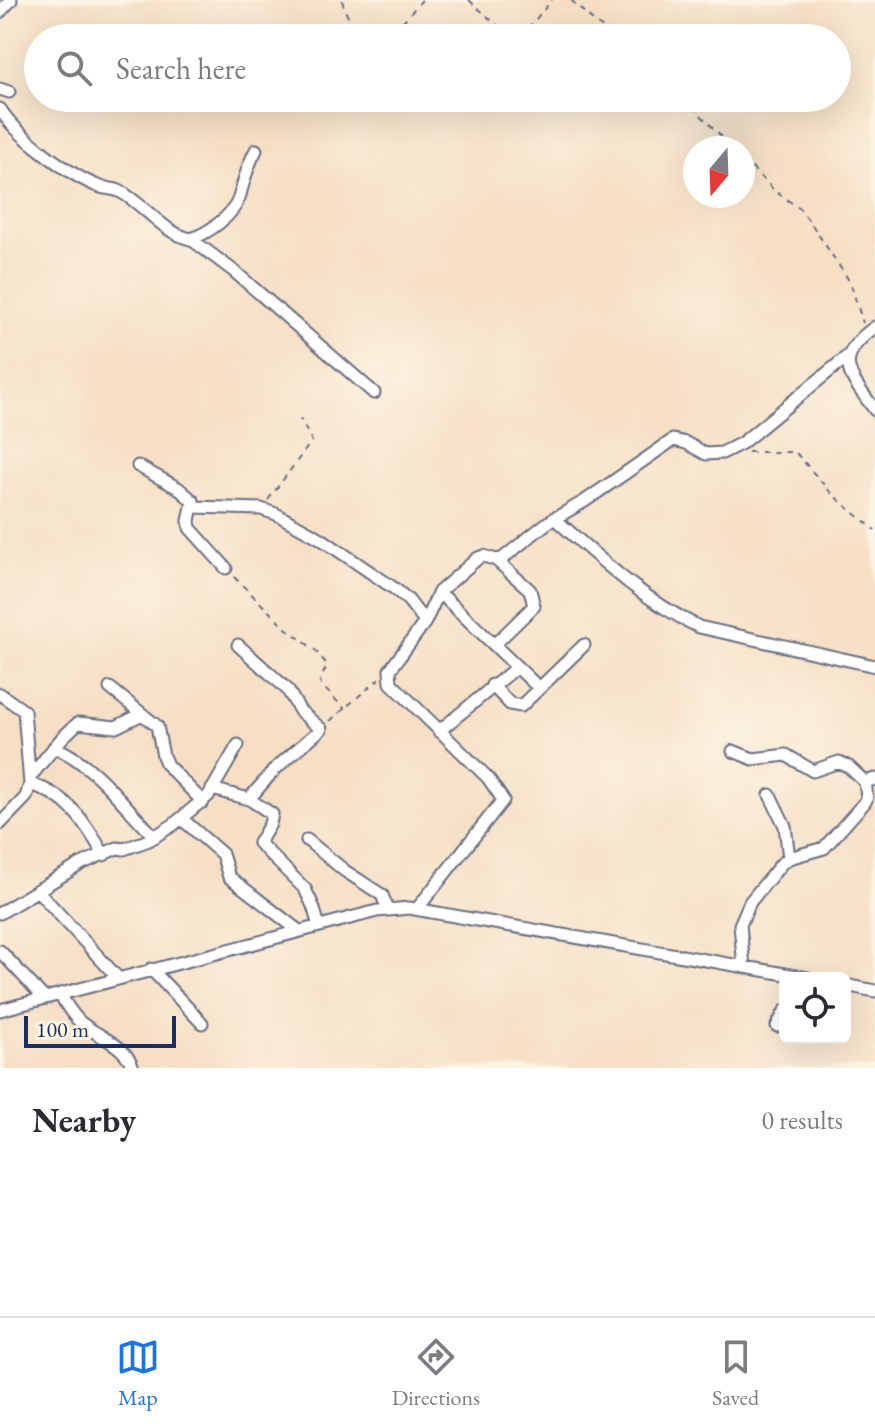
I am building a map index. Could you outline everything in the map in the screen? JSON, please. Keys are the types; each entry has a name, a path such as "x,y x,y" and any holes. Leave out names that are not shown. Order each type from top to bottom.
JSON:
{"street":[{"path":"0,12 11,0"},
{"path":"0,109 14,128 80,177 103,188 119,191 235,272 374,393"},
{"path":"191,239 223,219 236,204 245,172 256,150"},
{"path":"875,327 852,345 849,355 850,370 858,387 875,410"},
{"path":"496,560 502,559 554,518 585,501 673,440 706,454 725,451 750,437 763,423 849,355"},
{"path":"138,466 189,496 194,507 190,528 226,568"},
{"path":"194,507 261,509 276,514 320,538 395,589 425,622"},
{"path":"554,518 630,586 699,627 875,666"},
{"path":"417,909 503,800 488,778 391,683 390,670 425,622 439,592 484,556 496,560 530,590 534,606 494,645"},
{"path":"439,592 539,688"},
{"path":"238,645 287,689 300,711 321,729 275,769 249,799"},
{"path":"492,685 516,707 521,706 584,645"},
{"path":"439,731 517,667"},
{"path":"110,688 157,726 163,756 174,775 203,802"},
{"path":"0,694 24,711 30,781 26,797 0,824"},
{"path":"30,781 54,747 78,723 116,727 142,714"},
{"path":"0,913 81,864 117,848 124,849 155,837 182,819 203,802 238,745"},
{"path":"54,747 81,762 120,797 155,837"},
{"path":"733,751 753,759 786,755 813,771 839,762 870,780 865,802 831,842 815,852 789,858 750,902 743,914 740,934 744,967"},
{"path":"30,781 56,795 78,813 104,855"},
{"path":"212,789 249,799 272,814 270,824 260,838 260,847 305,889 319,926"},
{"path":"770,795 785,826 789,858"},
{"path":"182,819 222,854 229,877 299,931"},
{"path":"307,840 353,877 382,895 388,910"},
{"path":"37,890 118,978"},
{"path":"0,1010 388,910 417,909 779,973"},
{"path":"0,951 44,998"},
{"path":"151,969 202,1023"},
{"path":"851,986 875,991"},
{"path":"60,994 79,1021 120,1048 133,1068"},
{"path":"777,1026 779,1022"}],"path":[{"path":"342,0 354,24"},
{"path":"397,24 422,0"},
{"path":"469,0 496,24"},
{"path":"532,24 552,0"},
{"path":"571,0 597,24"},
{"path":"698,112 721,136"},
{"path":"755,171 799,208 850,282 861,314 862,337"},
{"path":"261,509 312,441 300,419"},
{"path":"725,451 797,454 833,495 875,530"},
{"path":"226,568 287,629 321,657 326,668 321,685 345,709"},
{"path":"321,729 390,670"}]}
